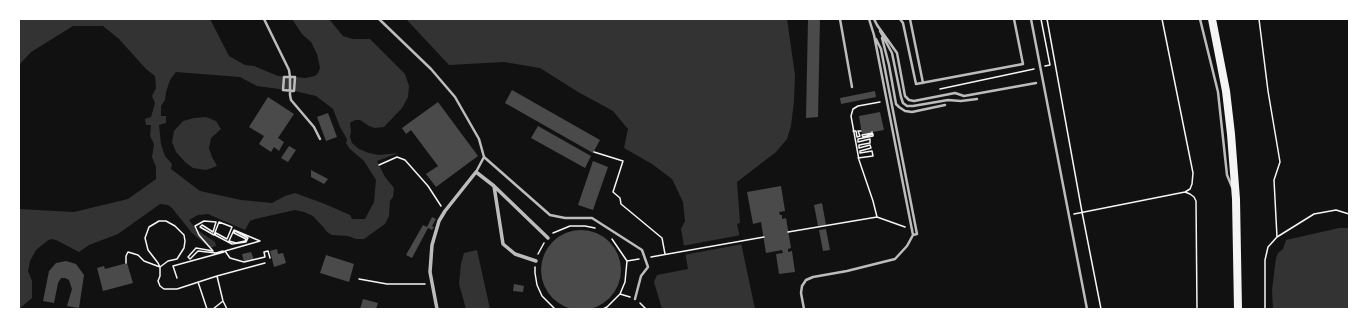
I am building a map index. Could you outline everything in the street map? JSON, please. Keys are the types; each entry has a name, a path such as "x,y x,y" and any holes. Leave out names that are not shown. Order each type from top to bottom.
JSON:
{"main road":[{"path":"1212,21 1226,91 1236,199 1238,309"}],"street":[{"path":"438,309 430,272 432,245 439,221 445,211 476,172 494,186 548,238"},
{"path":"494,186 503,244 515,254 536,261"}],"lane":[{"path":"264,19 289,70 290,77"},
{"path":"380,19 431,69 455,97 479,139 484,157 550,215 565,218 592,218 642,250 648,267 641,276 635,299"},
{"path":"840,19 852,86"},
{"path":"804,309 801,294 802,286 806,280 813,277 834,274 895,259 907,246 913,235 874,36 869,19"},
{"path":"874,19 892,53 901,97 907,106 948,100 961,101 977,99"},
{"path":"900,19 903,23 916,84 1023,64 1014,19"},
{"path":"910,19 923,83"},
{"path":"1031,19 1087,309"},
{"path":"1200,19 1218,92 1227,175 1236,199"},
{"path":"877,25 897,53 905,96 909,100 914,101 955,93 964,96 1036,83"},
{"path":"882,35 896,104 905,111 912,112 945,105"},
{"path":"874,36 881,49 918,234 913,235"},
{"path":"284,77 290,77 295,77 294,91 283,90 284,77"},
{"path":"289,91 291,100 314,126 320,139"},
{"path":"476,172 484,157"}],"path":[{"path":"940,89 1050,65 1041,19"},
{"path":"1047,19 1101,309"},
{"path":"1069,215 1185,192 1190,189 1193,173 1162,19"},
{"path":"1258,19 1280,162 1274,180 1277,237"},
{"path":"877,217 858,158 851,116 853,109 858,106 882,102"},
{"path":"853,131 856,131 857,137 860,136 858,131 862,130"},
{"path":"858,158 873,156 872,151 860,153 860,151 871,148 870,145 859,148 859,145 870,142 870,139 858,142 858,139 873,136 872,134 862,135 872,132"},
{"path":"594,152 623,161 613,192 620,198 621,204 662,238 665,254"},
{"path":"379,166 397,157 406,160 428,186 445,211"},
{"path":"1185,192 1194,197 1196,201 1198,309"},
{"path":"1265,309 1265,260 1268,247 1277,237 1314,214 1336,210 1349,214"},
{"path":"788,232 877,217 907,227 912,226"},
{"path":"160,267 168,261 177,259 184,248 184,235 175,226 166,221 159,220 149,227 145,238 148,250 160,267 160,276 158,281 160,286 164,289 177,289 265,263"},
{"path":"177,278 173,266 224,252 216,253 198,251 190,259 188,258 196,248 213,251 199,235 195,226 204,222 216,222 212,232 202,225 200,227 214,235 219,222 232,227 227,239 216,233 215,235 232,244 246,242 248,238 235,232 234,233 246,239 245,241 236,243 229,242 234,230 260,241 225,251 230,258 244,262 265,257 264,252 268,251 270,258"},
{"path":"555,309 542,296 537,285 535,273 539,251 548,238 556,232 570,226 585,226 596,229"},
{"path":"603,309 620,294 625,282 627,261 611,237"},
{"path":"650,257 764,237"},
{"path":"126,263 126,256 128,252 138,255 144,261 160,267"},
{"path":"627,261 642,258"},
{"path":"217,276 223,301 227,309"},
{"path":"359,279 387,284 425,284 432,282"},
{"path":"198,282 207,309"},
{"path":"620,294 631,297"},
{"path":"213,309 223,301"}],"shaded area":[{"path":"19,19 210,19 229,56 245,65 254,66 278,76 305,78 315,76 318,73 320,68 317,54 311,42 302,34 292,19 329,19 343,36 353,39 370,39 405,74 409,86 408,97 402,108 384,127 375,128 360,120 355,120 350,123 350,137 352,143 359,149 379,155 398,153 377,161 385,177 394,188 393,197 390,201 389,216 385,224 364,239 356,239 348,236 332,235 327,232 313,216 295,210 250,221 245,230 208,214 198,215 189,220 196,229 215,242 216,246 210,248 192,233 172,208 168,205 160,204 118,234 89,245 79,252 56,240 51,239 47,241 36,250 30,261 28,271 32,281 32,298 19,309 19,209 74,212 128,199 156,179 156,167 152,157 154,144 150,136 151,125 146,125 145,119 151,117 155,103 152,96 156,88 155,76 146,69 119,39 103,26 73,26 31,52 19,65","holes":["176,72 240,77 257,86 294,91 316,96 333,109 340,127 347,139 346,143 349,148 364,161 376,180 374,202 365,219 352,219 350,215 295,193 285,196 272,203 241,200 200,191 171,169 172,164 165,156 161,144 159,125 166,123 166,116 161,116 161,106 165,100 170,80"]},
{"path":"406,19 787,19 795,75 791,126 787,139 776,152 737,182 740,223 737,224 755,309 662,309 654,282 657,275 688,269 681,229 685,221 683,202 672,179 652,164 624,148 628,129 613,111 578,92 540,68 504,62 449,65"},
{"path":"206,117 216,121 221,129 211,138 209,148 217,166 206,170 193,168 185,162 176,152 172,142 174,131 183,121"},
{"path":"1339,228 1349,228 1349,309 1273,309 1272,290 1276,258 1278,253 1283,249 1286,240"},
{"path":"477,250 490,309 466,309 459,284 461,264 464,253"}],"pier":[{"path":"741,235 743,244 683,255 682,246"}],"building":[{"path":"808,19 820,19 818,117 806,118"},
{"path":"512,90 600,140 593,153 505,103"},
{"path":"875,91 876,97 841,104 840,98"},
{"path":"268,97 294,114 278,138 284,142 279,151 274,147 271,152 259,144 264,136 249,127"},
{"path":"438,102 478,156 436,187 426,174 438,166 411,130 406,134 402,128"},
{"path":"880,112 884,130 862,134 859,116"},
{"path":"328,113 337,137 326,141 317,117"},
{"path":"538,126 591,156 585,168 531,138"},
{"path":"289,146 296,150 288,162 281,158"},
{"path":"593,161 608,167 593,210 578,205"},
{"path":"311,170 328,179 324,184 311,177"},
{"path":"781,186 785,211 779,212 780,215 782,215 782,219 786,218 791,248 788,249 788,252 792,251 795,272 779,274 776,254 783,253 782,250 766,253 761,222 753,224 747,192"},
{"path":"822,203 826,225 818,226 814,205"},
{"path":"432,217 436,219 432,226 434,227 432,230 428,228 412,258 406,255 423,225 427,227"},
{"path":"826,229 830,250 823,251 819,230"},
{"path":"581,230 596,233 609,242 618,255 621,270 618,285 609,298 596,307 581,310 566,307 553,298 544,285 541,270 544,255 553,242 566,233"},
{"path":"277,249 278,254 283,253 286,263 274,267 270,251"},
{"path":"251,252 254,260 244,262 242,254"},
{"path":"326,255 354,264 349,282 320,273"},
{"path":"66,261 76,264 84,275 79,308 67,306 72,289 69,280 65,278 61,278 58,283 54,303 43,301 49,271 56,263"},
{"path":"127,263 133,283 103,291 97,268 104,266 105,269"},
{"path":"514,284 524,286 523,292 513,291"},
{"path":"363,299 378,303 376,309 360,309"}]}
